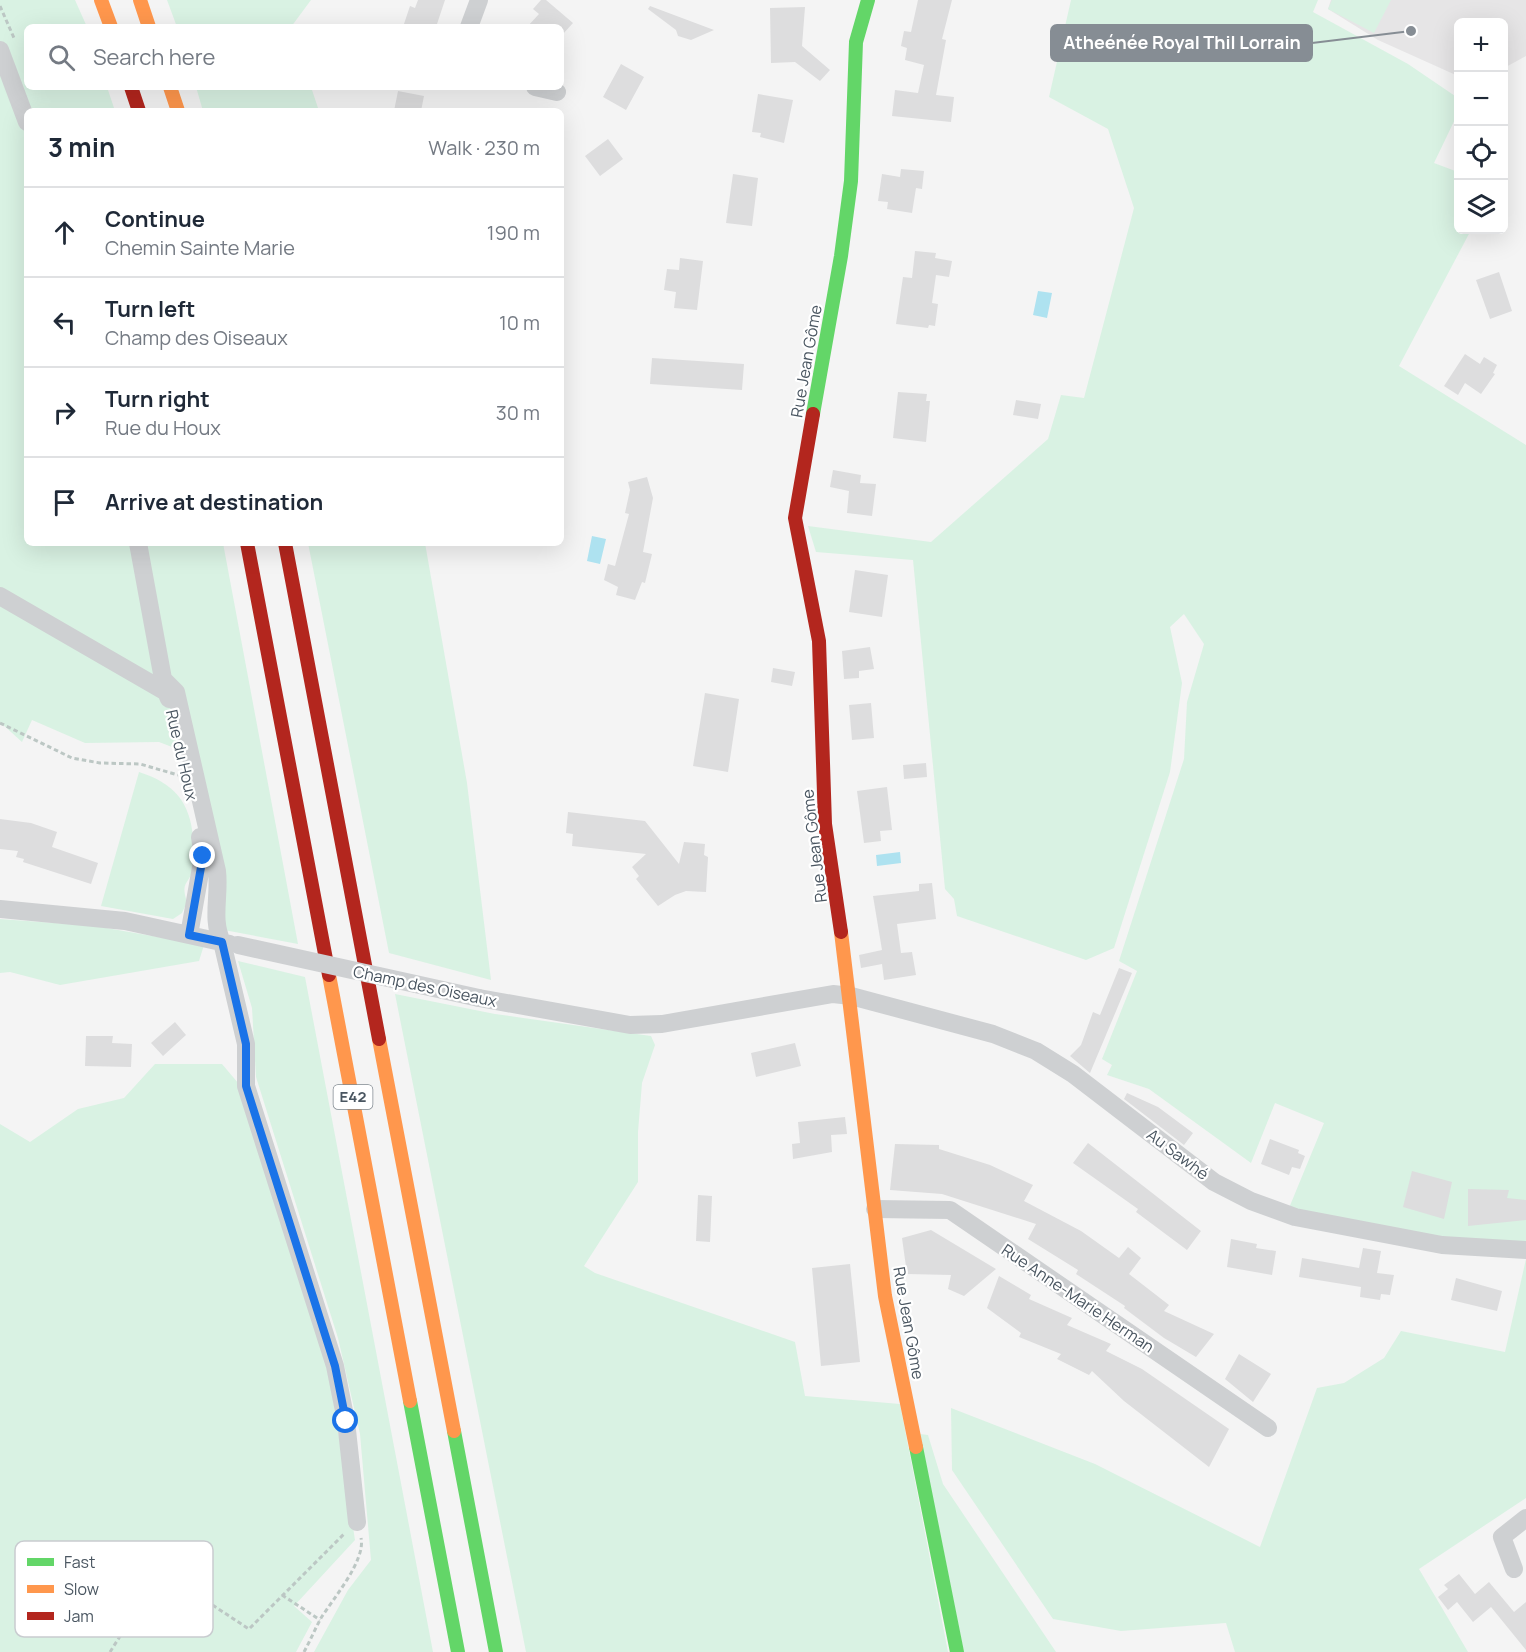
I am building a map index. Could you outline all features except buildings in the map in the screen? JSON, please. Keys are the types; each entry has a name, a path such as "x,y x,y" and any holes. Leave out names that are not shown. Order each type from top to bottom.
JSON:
{"main road":[{"path":"101,0 110,24"},
{"path":"140,0 148,24"},
{"name":"Rue Jean Gôme","path":"868,0 856,42 851,181 841,256 795,518 799,549 819,640 823,797 851,996 885,1296 957,1652"},
{"path":"132,90 138,108"},
{"path":"171,90 177,108"},
{"name":"E42","path":"248,546 458,1652"},
{"name":"E42","path":"286,546 496,1652"}],"street":[{"path":"470,24 479,0"},
{"path":"0,50 24,114"},
{"path":"548,90 557,92"},
{"path":"139,546 163,679 176,692 215,860 219,885 215,927 230,944 246,1044 246,1086 335,1366 346,1421 357,1522"},
{"name":"Rue du Houx","path":"0,596 166,692 172,706 189,778 203,856 189,935"},
{"name":"Champ des Oiseaux","path":"0,909 125,921 479,998 630,1025 662,1024 833,994 851,996"},
{"name":"Au Sawhé","path":"851,996 993,1034 1036,1051 1073,1074 1214,1182 1284,1213 1442,1245 1526,1250"},
{"name":"Rue Anne-Marie Herman","path":"875,1209 950,1210 1268,1428"},
{"path":"1514,1569 1502,1537 1526,1518"}],"path":[{"path":"0,723 72,758 100,763 140,764 189,778"},
{"path":"213,1605 249,1629 357,1522"},
{"path":"304,1652 320,1620 354,1567 362,1545 357,1522"},
{"path":"282,1595 320,1620"},
{"path":"110,1652 120,1637"}],"shaded area":[{"path":"1331,0 1526,0 1526,56 1508,66 1508,18 1454,18 1454,74 1378,40 1328,9"}],"green space":[{"path":"0,0 75,0 86,24 24,24 24,90 108,90 114,108 24,108 24,546 224,546 298,944 224,930 198,757 159,742 85,743 32,720 22,742 0,722"},
{"path":"167,0 311,0 293,24 176,24"},
{"path":"1071,0 1318,0 1313,12 1408,64 1454,95 1454,121 1434,163 1454,170 1454,234 1469,234 1399,366 1526,445 1526,1246 1447,1243 1289,1208 1324,1123 1275,1103 1251,1163 1149,1089 1107,1075 1112,1065 1102,1059 1137,971 1119,961 1184,759 1187,702 1204,644 1184,614 1170,627 1182,683 1170,772 1114,948 1086,960 957,916 954,899 945,889 913,560 816,552 808,526 931,542 1048,439 1061,395 1084,398 1134,208 1108,129 1049,97"},
{"path":"1332,0 1391,0 1374,33 1328,9"},
{"path":"197,90 312,90 318,108 202,108"},
{"path":"309,546 426,546 467,783 491,980 389,953"},
{"path":"139,772 162,782 178,795 184,804 191,825 195,853 194,865 184,890 187,902 182,913 173,919 101,906"},
{"path":"0,919 95,926 204,945 199,961 60,985 10,972 0,973"},
{"path":"238,961 305,977 433,1652 314,1652 348,1590 371,1560 360,1434 338,1338 256,1077 252,1008"},
{"path":"395,994 495,1014 651,1036 655,1045 642,1083 638,1132 638,1182 584,1266 595,1273 795,1342 805,1396 900,1404 948,1652 526,1652"},
{"path":"155,1064 222,1064 250,1097 324,1341 355,1540 294,1606 312,1622 296,1652 0,1652 0,1124 30,1142 78,1109 124,1098"},
{"path":"1526,1259 1526,1498 1419,1569 1468,1652 1235,1652 1226,1623 1121,1631 1053,1619 952,1470 951,1408 1095,1464 1260,1547 1317,1388 1344,1383 1384,1358 1401,1331 1505,1352"},
{"path":"920,1434 928,1435 943,1484 1056,1652 964,1652"}],"water":[{"path":"1038,291 1052,293 1047,318 1033,315"},
{"path":"592,536 606,539 600,564 587,561"},
{"path":"900,852 901,863 877,866 876,855"}],"traffic: fast":[{"path":"813,414 841,256 851,181 856,42 868,0"},
{"path":"410,1401 458,1652"},
{"path":"454,1431 496,1652"},
{"path":"916,1447 957,1652"}],"traffic: slow":[{"path":"101,0 110,24"},
{"path":"140,0 148,24"},
{"path":"171,90 177,108"},
{"path":"841,932 885,1296 916,1447"},
{"path":"329,975 410,1401"},
{"path":"379,1039 454,1431"}],"traffic: jam":[{"path":"132,90 138,108"},
{"path":"813,414 795,518 819,641 825,824 841,932"},
{"path":"248,546 329,975"},
{"path":"286,546 379,1039"}],"place":[{"name":"Atheénée Royal Thil Lorrain","path":"1411,31"}],"route":[{"path":"203,856 189,935 222,942 246,1044 246,1086 335,1366 346,1421"}]}
